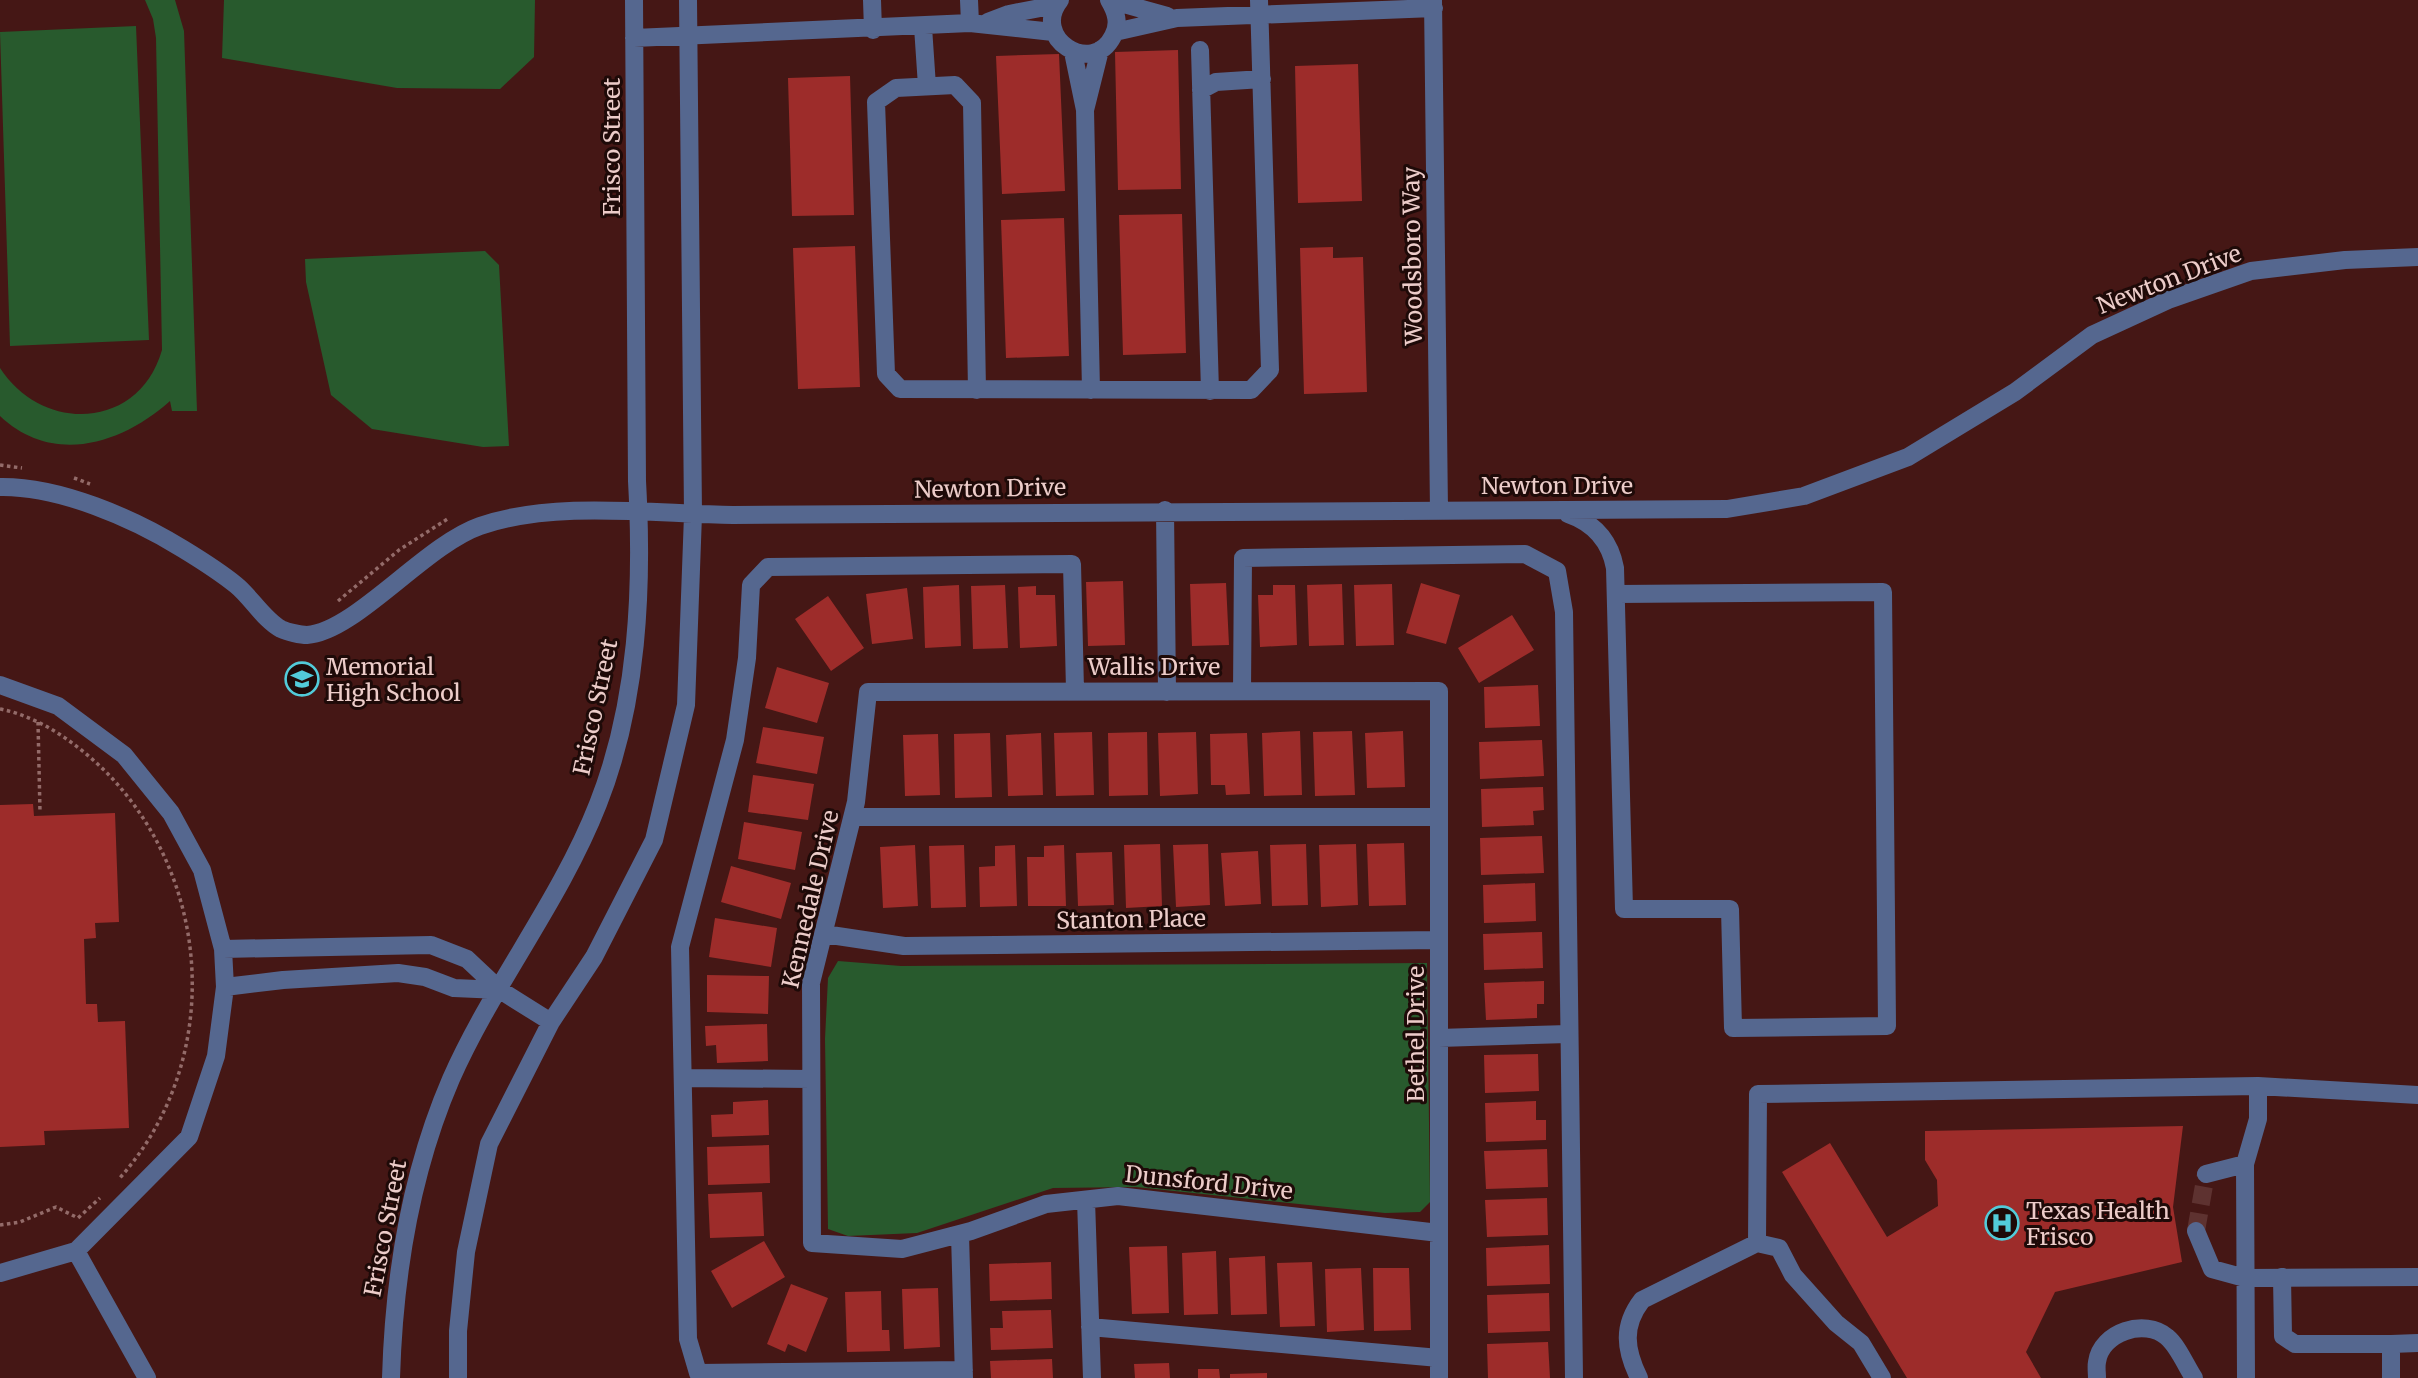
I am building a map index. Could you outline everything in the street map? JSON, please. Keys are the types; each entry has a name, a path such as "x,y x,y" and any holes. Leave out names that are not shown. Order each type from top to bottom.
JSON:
{"street":[{"name":"Frisco Street","path":"391,1378 393,1307 403,1239 427,1144 452,1078 598,804 618,734 634,662 639,514 634,0"},
{"path":"458,1378 458,1331 466,1252 489,1144 551,1022 594,957 654,840 686,705 693,515 688,0"},
{"path":"872,0 873,30"},
{"path":"969,0 977,23"},
{"path":"1110,0 1177,18"},
{"path":"1085,110 1100,50 1115,32 1117,20 1110,0"},
{"path":"977,23 1058,3"},
{"path":"1058,3 1051,21 1053,32 1065,48 1084,54 1100,50"},
{"path":"1115,32 1177,18 1202,8 1434,4"},
{"name":"Woodsboro Way","path":"1434,4 1439,511"},
{"path":"978,390 972,103 955,85 896,88 876,102 886,374 900,389 978,390 1210,391 1251,390 1270,370 1259,7"},
{"path":"634,38 873,30 977,23 1053,32"},
{"path":"923,27 927,86"},
{"path":"1200,50 1210,391"},
{"path":"1073,52 1085,110 1091,390"},
{"path":"1201,90 1216,82 1262,79"},
{"name":"Newton Drive","path":"0,486 26,486 71,499 151,530 237,585 281,629 306,635 335,627 435,550 479,527 526,515 1727,509 1804,496 1908,457 2015,392 2092,335 2168,300 2251,271 2345,260 2418,257"},
{"path":"1165,510 1167,692"},
{"path":"1554,510 1587,522 1598,532 1613,555 1617,594 1623,909 1730,909 1733,1028 1887,1027 1883,592 1617,594"},
{"path":"1242,691 1243,558 1525,554 1557,571 1564,612 1574,1378"},
{"path":"960,1234 964,1374 698,1373 688,1339 680,947 735,740 747,658 751,585 768,567 1072,564 1075,690"},
{"path":"0,685 58,706 124,755 171,813 202,870 223,949 225,987 216,1056 189,1138 76,1251 0,1273"},
{"name":"Wallis Drive","path":"868,692 1439,691"},
{"name":"Bethel Drive","path":"1439,691 1439,1378"},
{"name":"Kennedale Drive","path":"812,1243 811,984 853,817 868,692"},
{"path":"853,817 1439,817"},
{"name":"Stanton Place","path":"824,934 904,946 1439,940"},
{"path":"223,949 430,945 467,959 500,990 551,1022"},
{"path":"225,987 284,980 398,973 425,977 454,988 500,990"},
{"path":"1439,1038 1568,1034"},
{"path":"683,1078 811,1079"},
{"path":"1757,1243 1758,1094 2258,1086 2418,1095"},
{"path":"2246,1378 2245,1164 2258,1119 2258,1086"},
{"path":"2206,1174 2245,1164"},
{"name":"Dunsford Drive","path":"812,1243 902,1249 960,1234 1046,1204 1118,1196 1439,1233"},
{"path":"1086,1200 1091,1378"},
{"path":"2196,1231 2212,1269 2245,1278 2418,1277"},
{"path":"1639,1378 1627,1345 1629,1317 1642,1300 1757,1243 1779,1248 1793,1275 1836,1323 1861,1343 1882,1378"},
{"path":"76,1251 147,1378"},
{"path":"2282,1277 2283,1336 2295,1344 2418,1343"},
{"path":"1090,1327 1439,1358"},
{"path":"2097,1378 2097,1360 2108,1341 2125,1330 2150,1328 2167,1337 2194,1378"},
{"path":"2391,1344 2391,1378"}],"path":[{"path":"0,709 38,722 100,767 137,809 159,844 176,882 190,935 193,992 188,1040 178,1078 154,1130 113,1185"},
{"path":"38,722 40,813"},
{"path":"0,1225 20,1222 56,1207 78,1218 107,1192"}],"green space":[{"path":"145,0 175,0 184,31 197,411 172,411 170,401 131,429 109,438 64,445 42,441 21,431 0,416 0,368 18,389 40,404 64,412 88,414 112,408 133,396 150,376 162,350 156,38 153,19"},
{"path":"224,0 535,0 534,57 500,89 397,88 222,58"},
{"path":"136,26 149,340 10,346 0,32"},
{"path":"485,251 499,265 509,446 483,447 372,429 331,395 306,282 305,259"},
{"path":"838,961 901,966 1427,963 1430,1202 1420,1212 1385,1213 1136,1187 1053,1188 917,1233 848,1236 828,1229 825,1039 828,978"}],"building":[{"path":"1178,50 1181,189 1118,190 1115,52"},
{"path":"1059,54 1065,191 1002,194 996,56"},
{"path":"1358,64 1362,201 1298,203 1295,66"},
{"path":"850,76 854,215 792,216 788,78"},
{"path":"1182,214 1186,353 1123,355 1119,215"},
{"path":"1064,218 1069,356 1006,358 1001,220"},
{"path":"855,246 860,387 798,389 793,248"},
{"path":"1333,247 1333,258 1363,257 1367,392 1304,394 1300,248"},
{"path":"1123,581 1125,645 1088,646 1086,582"},
{"path":"1226,583 1229,645 1192,646 1190,584"},
{"path":"1421,583 1460,595 1446,644 1406,633"},
{"path":"1342,584 1344,645 1309,646 1307,585"},
{"path":"1392,584 1394,645 1356,646 1354,585"},
{"path":"959,585 961,646 925,648 923,587"},
{"path":"1005,585 1008,648 973,649 971,586"},
{"path":"1273,585 1295,585 1297,645 1260,647 1258,595 1273,595"},
{"path":"1036,586 1036,595 1055,595 1057,646 1020,648 1018,587"},
{"path":"907,588 913,639 872,644 866,594"},
{"path":"828,596 864,648 831,671 795,619"},
{"path":"1512,615 1534,650 1479,683 1458,648"},
{"path":"777,667 829,683 817,723 765,708"},
{"path":"1538,685 1540,726 1485,728 1484,687"},
{"path":"763,727 824,737 817,774 756,763"},
{"path":"1300,731 1302,795 1264,796 1262,733"},
{"path":"1352,731 1355,795 1315,796 1313,732"},
{"path":"1403,731 1405,787 1367,788 1365,733"},
{"path":"1092,732 1094,795 1056,796 1054,733"},
{"path":"1147,732 1148,795 1109,796 1108,733"},
{"path":"1196,732 1198,794 1160,796 1158,733"},
{"path":"990,733 992,797 955,798 954,734"},
{"path":"1041,733 1043,795 1008,796 1006,735"},
{"path":"1247,733 1250,794 1226,795 1225,785 1211,785 1210,734"},
{"path":"938,734 940,795 905,796 903,735"},
{"path":"1542,740 1544,776 1480,779 1479,742"},
{"path":"753,775 814,784 808,820 748,812"},
{"path":"1543,787 1544,810 1533,811 1534,825 1482,827 1481,789"},
{"path":"33,804 34,816 115,813 119,922 95,923 96,938 84,939 86,1004 97,1004 98,1022 125,1021 129,1128 44,1131 45,1145 0,1147 0,805"},
{"path":"744,822 802,832 795,870 738,859"},
{"path":"1542,836 1544,873 1481,875 1480,838"},
{"path":"1404,843 1406,905 1369,906 1367,844"},
{"path":"1160,844 1162,906 1126,908 1124,845"},
{"path":"1208,844 1210,905 1176,907 1173,845"},
{"path":"1306,844 1308,905 1272,906 1270,845"},
{"path":"1356,844 1358,905 1321,907 1319,845"},
{"path":"915,845 918,906 883,908 880,847"},
{"path":"964,845 966,907 931,908 929,846"},
{"path":"1015,845 1017,906 980,907 979,867 995,866 995,846"},
{"path":"1064,845 1066,906 1028,906 1027,857 1044,857 1044,846"},
{"path":"1258,851 1261,904 1225,906 1221,853"},
{"path":"1112,852 1114,905 1078,906 1076,853"},
{"path":"731,866 791,883 781,919 721,902"},
{"path":"1535,883 1536,921 1484,923 1483,885"},
{"path":"715,918 777,928 771,967 709,957"},
{"path":"1542,932 1543,968 1484,970 1483,934"},
{"path":"707,975 769,976 768,1014 707,1012"},
{"path":"1544,981 1544,1004 1537,1004 1537,1018 1486,1020 1484,983"},
{"path":"767,1024 768,1061 717,1063 716,1045 706,1046 705,1026"},
{"path":"1538,1054 1539,1091 1485,1093 1484,1055"},
{"path":"768,1100 769,1135 712,1137 711,1115 733,1114 733,1102"},
{"path":"1536,1101 1536,1120 1546,1120 1546,1140 1486,1142 1485,1103"},
{"name":"Texas Health Frisco","path":"2183,1126 2173,1207 2182,1262 2055,1292 2026,1352 2041,1378 1907,1378 1782,1172 1830,1143 1887,1237 1938,1206 1937,1180 1925,1160 1925,1131"},
{"path":"769,1145 770,1183 708,1185 707,1147"},
{"path":"1547,1149 1548,1187 1486,1189 1484,1151"},
{"path":"762,1192 764,1236 710,1238 708,1194"},
{"path":"1547,1198 1548,1235 1487,1237 1485,1200"},
{"path":"764,1241 785,1277 732,1308 711,1271"},
{"path":"1549,1245 1550,1284 1487,1286 1486,1248"},
{"path":"1167,1246 1169,1313 1132,1314 1129,1247"},
{"path":"1216,1251 1218,1314 1184,1315 1182,1253"},
{"path":"1265,1256 1267,1314 1231,1315 1229,1258"},
{"path":"1051,1262 1052,1299 990,1301 989,1264"},
{"path":"1312,1262 1315,1326 1280,1327 1277,1263"},
{"path":"1361,1268 1364,1330 1327,1332 1325,1269"},
{"path":"1373,1268 1409,1268 1411,1330 1374,1331"},
{"path":"791,1284 828,1298 806,1352 788,1344 785,1352 767,1344"},
{"path":"938,1288 940,1347 904,1349 902,1289"},
{"path":"881,1291 882,1330 889,1330 890,1351 847,1352 845,1292"},
{"path":"1549,1293 1550,1331 1488,1333 1487,1295"},
{"path":"1051,1310 1053,1348 991,1350 990,1328 1003,1328 1002,1311"},
{"path":"1548,1342 1550,1378 1488,1378 1487,1344"},
{"path":"1052,1359 1053,1378 991,1378 990,1361"},
{"path":"1169,1363 1170,1378 1135,1378 1134,1364"},
{"path":"1198,1369 1219,1369 1220,1378 1198,1378"},
{"path":"1267,1373 1267,1378 1230,1378 1230,1374"}],"tunnel":[{"path":"2196,1231 2206,1174"}],"place":[{"name":"Memorial High School","path":"302,679"},
{"name":"Texas Health Frisco","path":"2002,1223"}]}
